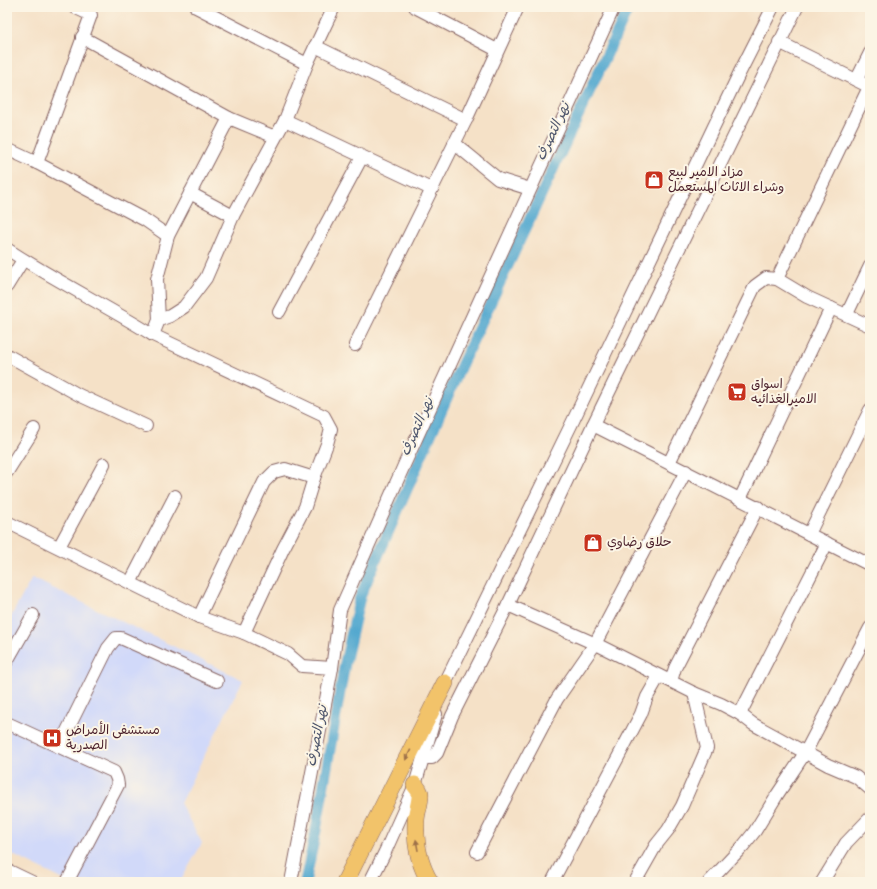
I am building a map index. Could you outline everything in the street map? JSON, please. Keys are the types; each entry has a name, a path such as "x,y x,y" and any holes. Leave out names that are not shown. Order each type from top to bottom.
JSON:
{"highway":[{"path":"345,882 445,683"},
{"path":"415,786 420,794 416,821 416,840 420,858 430,882"}],"street":[{"path":"37,163 92,11 74,7"},
{"path":"196,7 307,64"},
{"path":"158,320 170,316 184,307 206,278 233,216 285,120 307,64 334,7"},
{"path":"355,345 410,235 430,190 466,120 518,7"},
{"path":"291,882 332,668 340,610 405,463 614,7"},
{"path":"370,882 415,786 445,683 572,423 739,74 773,7"},
{"path":"423,758 432,758 437,753 452,716 508,605 593,425 797,7"},
{"path":"422,8 497,50"},
{"path":"82,37 229,118 275,137"},
{"path":"777,280 870,87 779,42"},
{"path":"315,46 466,120"},
{"path":"856,80 870,53"},
{"path":"153,335 158,320 157,280 168,236 229,118"},
{"path":"285,120 430,190"},
{"path":"454,143 498,179 530,189"},
{"path":"7,150 37,163 144,220 168,236"},
{"path":"279,312 362,157"},
{"path":"190,193 233,216"},
{"path":"7,249 23,260 123,316 153,335 324,416 331,428 327,444 305,507 283,549 244,633"},
{"path":"7,286 23,260"},
{"path":"847,314 870,266"},
{"path":"669,462 755,286 766,278 777,280 807,297 847,314 870,326"},
{"path":"740,499 831,308"},
{"path":"7,355 79,395 146,426"},
{"path":"809,534 870,410"},
{"path":"593,425 669,462 870,565"},
{"path":"7,472 34,429"},
{"path":"59,547 104,464"},
{"path":"199,617 264,482 274,472 285,469 314,478"},
{"path":"477,852 557,699 595,644 686,471"},
{"path":"130,583 175,496"},
{"path":"671,681 675,668 758,507"},
{"path":"7,522 199,617 244,633 288,654 302,666 332,668"},
{"path":"740,714 826,543"},
{"path":"508,605 595,644 694,693 721,704 740,714 753,724 828,766 856,777 870,789"},
{"path":"7,661 33,615"},
{"path":"709,882 755,831 805,753 870,628"},
{"path":"59,747 108,648 116,638 121,638 217,681"},
{"path":"552,882 641,714 647,697 659,676"},
{"path":"634,882 682,806 707,748 694,693"},
{"path":"7,723 114,772 118,779 118,785 67,882"},
{"path":"822,882 846,843 866,831 870,818"},
{"path":"7,870 32,882"}],"shaded area":[{"path":"32,578 243,680 180,803 202,843 180,882 68,882 7,852 7,624"}],"waterway":[{"name":"نهر التصرف","path":"305,882 316,830 345,663 360,597 460,368 629,7"}],"place":[{"name":"مزاد الامير لبيع وشراء الاثاث المستعمل","path":"654,180"},
{"name":"اسواق الاميرالغذائيه","path":"737,392"},
{"name":"حلاق رضاوي","path":"593,543"},
{"name":"مستشفى الأمراض الصدرية","path":"52,738"}]}
